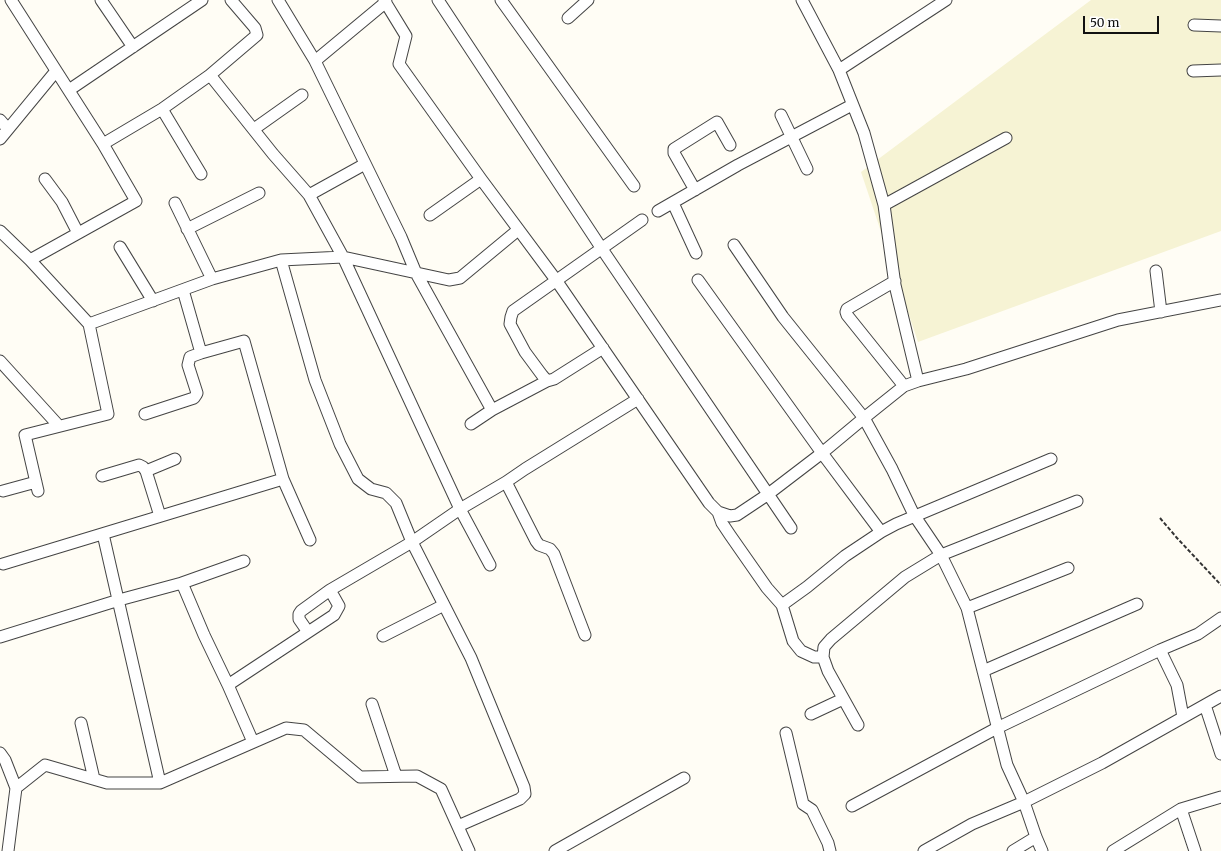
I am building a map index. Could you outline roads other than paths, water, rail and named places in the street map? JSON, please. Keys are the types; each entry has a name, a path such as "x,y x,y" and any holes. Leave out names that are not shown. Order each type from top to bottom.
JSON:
{"street":[{"path":"11,0 103,144 136,201 30,260"},
{"path":"101,0 133,47"},
{"path":"69,90 202,0"},
{"path":"103,144 162,109 210,75 257,35 255,28 231,0"},
{"path":"278,0 315,61 401,237 416,273 492,410"},
{"path":"438,0 602,249 790,528"},
{"path":"501,0 634,186"},
{"path":"568,18 588,0"},
{"path":"802,0 839,70 864,133 884,205 895,281 918,381"},
{"path":"839,70 946,0"},
{"path":"315,61 385,1 406,36 399,64 480,179 556,280 709,503 718,512 722,523 730,535 767,588 782,605 793,641 801,651 814,657 823,657"},
{"path":"1194,25 1221,26"},
{"path":"1193,71 1221,70"},
{"path":"0,139 56,71"},
{"path":"210,75 273,154 309,195 343,257 460,509 490,565"},
{"path":"254,129 302,95"},
{"path":"658,211 738,165 852,105"},
{"path":"162,109 201,174"},
{"path":"781,115 807,168"},
{"path":"0,120 8,129"},
{"path":"695,190 674,153 674,149 717,122 730,145"},
{"path":"884,205 1006,138"},
{"path":"309,195 365,164"},
{"path":"45,179 62,202 78,233"},
{"path":"430,215 480,179"},
{"path":"187,228 259,193"},
{"path":"672,203 696,253"},
{"path":"175,204 212,279"},
{"path":"547,381 525,352 510,324 513,311 642,220"},
{"path":"0,230 89,324 108,414 25,436 37,486 3,491"},
{"path":"89,324 212,279 281,260 343,257 449,280 460,278 518,230"},
{"path":"734,244 783,317 864,418 892,469 914,515 941,556 967,608 1007,765 1024,802 1042,851"},
{"path":"120,247 153,301"},
{"path":"281,260 315,380 340,444 358,479 371,489 386,493 396,503 412,542 471,658 524,787 525,794 520,799 458,826"},
{"path":"1156,271 1161,312"},
{"path":"698,280 822,454 881,532"},
{"path":"895,281 847,309 846,312 904,386"},
{"path":"182,290 201,353"},
{"path":"718,512 730,516 737,515 767,495 822,454 904,386 1118,320 1221,300"},
{"path":"145,414 194,398 197,393 188,365 190,357 242,341 245,343 283,479 310,540"},
{"path":"471,424 492,410 547,381 554,379 603,348"},
{"path":"0,361 59,426"},
{"path":"0,376 12,374"},
{"path":"308,632 299,619 299,614 330,590 412,542 460,509 506,482 638,399"},
{"path":"146,471 175,459"},
{"path":"782,605 845,556 881,532 914,515 1052,459"},
{"path":"102,476 139,466 146,471 160,516"},
{"path":"3,564 283,479"},
{"path":"506,482 536,541 539,545 550,549 554,554 585,635"},
{"path":"858,726 828,672 823,657 824,647 831,639 905,577 941,556 1077,501"},
{"path":"103,534 160,783"},
{"path":"0,637 119,600 182,583 244,561"},
{"path":"967,608 1068,568"},
{"path":"182,583 253,742"},
{"path":"228,685 328,620 338,610 339,606 330,590"},
{"path":"983,671 1137,604"},
{"path":"383,636 444,605"},
{"path":"852,806 997,728 1160,650 1198,634 1221,618"},
{"path":"1160,650 1177,685 1183,717"},
{"path":"924,851 972,824 1024,802 1102,763 1221,696"},
{"path":"811,714 843,699"},
{"path":"372,704 396,776"},
{"path":"1205,705 1221,754"},
{"path":"81,723 94,779"},
{"path":"16,788 45,765 107,783 160,783 286,728 304,730 360,777 417,776 440,789 469,851"},
{"path":"786,733 803,804 812,810 830,851"},
{"path":"0,753 5,760 16,788 8,851"},
{"path":"555,851 684,778"},
{"path":"1113,851 1181,809 1221,797"},
{"path":"1181,809 1195,851"},
{"path":"1013,851 1036,837"}]}
